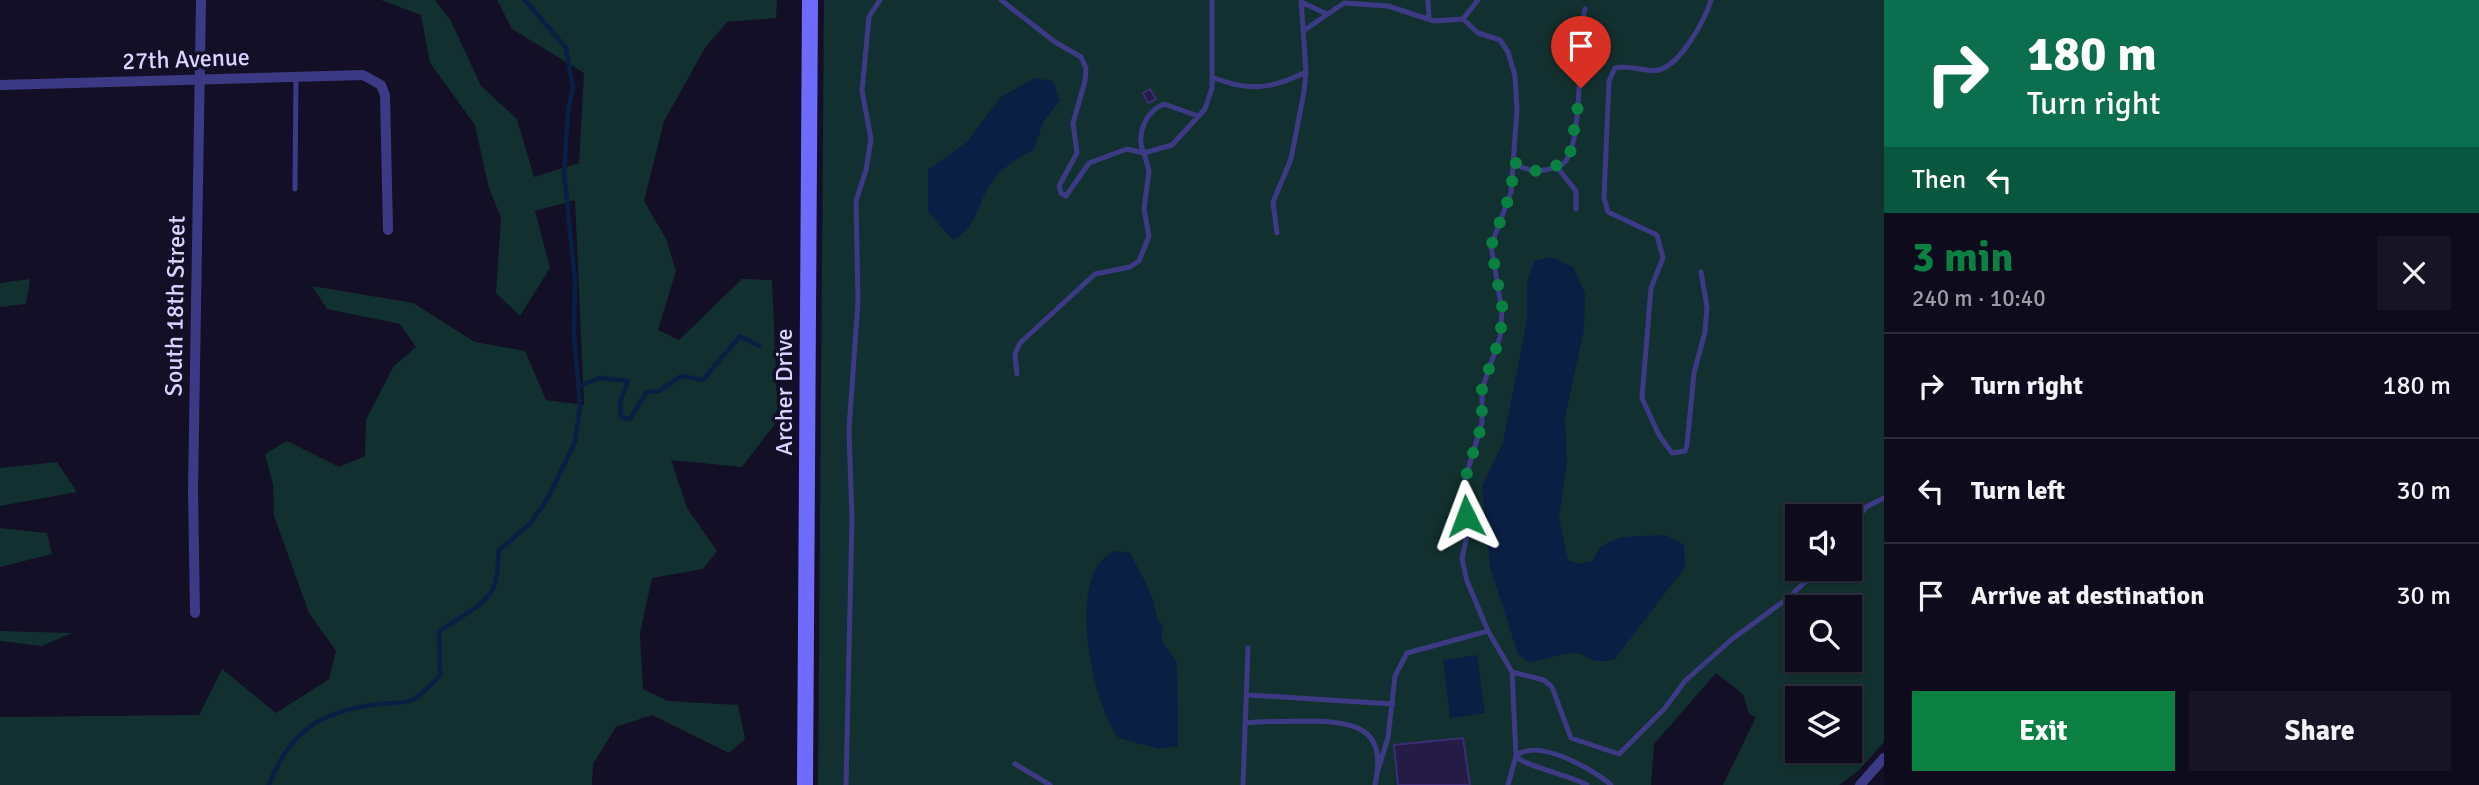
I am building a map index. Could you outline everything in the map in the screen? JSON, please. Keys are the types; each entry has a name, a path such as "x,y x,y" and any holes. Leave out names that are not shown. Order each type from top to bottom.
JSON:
{"street":[{"name":"South 18th Street","path":"195,613 193,490 201,0"},
{"name":"Archer Drive","path":"805,785 810,0"},
{"name":"27th Avenue","path":"0,85 356,74 373,78 381,85 386,105 388,230"},
{"path":"1860,785 1884,758"}],"lane":[{"path":"846,785 852,519 849,430 858,301 856,201 866,170 871,139 862,91 869,17 880,0"},
{"path":"1001,0 1055,42 1081,57 1086,68 1086,81 1073,123 1077,153 1059,186 1060,193 1066,196 1092,162 1127,149 1144,153 1172,145 1205,109 1213,77 1212,0"},
{"path":"1428,0 1429,19"},
{"path":"1303,32 1344,3 1388,6 1429,19 1450,22 1463,19 1478,0"},
{"path":"1700,272 1707,307 1705,332 1694,373 1687,445 1685,451 1672,453 1658,435 1642,398 1651,288 1663,258 1661,240 1657,234 1608,212 1604,198 1609,81 1615,68 1659,70 1669,65 1695,36 1711,0"},
{"path":"1301,1 1327,14"},
{"path":"1277,233 1273,202 1291,159 1306,72 1301,1"},
{"path":"1514,162 1528,170 1557,167 1570,154 1581,88 1580,40 1585,9"},
{"path":"1463,19 1478,33 1500,40 1508,52 1515,76 1517,110 1511,192 1491,246 1503,311 1500,337 1482,389 1482,424 1463,486 1468,530 1462,559 1467,581 1488,631 1512,671 1516,756 1508,785"},
{"path":"1213,77 1232,85 1258,89 1283,83 1306,72"},
{"path":"295,188 296,76"},
{"path":"1017,374 1016,354 1028,336 1095,274 1129,267 1139,261 1149,236 1144,209 1149,171 1140,138 1146,116 1154,108 1164,104 1198,116"},
{"path":"1077,153 1092,162"},
{"path":"1557,167 1576,191 1576,209"},
{"path":"1862,512 1866,506 1884,498"},
{"path":"1512,671 1544,680 1552,687 1571,738 1619,754 1665,708 1685,681 1731,639 1788,598 1806,581"},
{"path":"1375,785 1388,738 1395,676 1407,653 1488,631"},
{"path":"1243,785 1248,648"},
{"path":"1248,695 1393,704"},
{"path":"1245,723 1276,720 1340,721 1359,727 1369,735 1377,773"},
{"path":"1516,756 1529,751 1557,755 1592,770 1611,785"},
{"path":"1516,756 1528,765 1563,773 1587,785"},
{"path":"1015,764 1050,785"}],"green space":[{"path":"381,0 435,0 451,21 481,86 517,119 534,177 579,163 584,73 512,29 497,0 777,0 776,18 727,22 705,48 664,121 644,201 666,239 676,271 658,330 679,340 742,279 772,280 778,420 742,467 671,460 687,508 717,551 703,569 652,578 640,633 643,689 668,701 738,705 745,739 729,753 652,715 616,727 593,764 592,785 0,785 0,717 199,715 222,669 276,713 329,679 336,651 309,613 274,516 273,484 265,454 287,441 339,467 365,456 366,420 393,367 416,347 400,324 327,309 312,286 413,303 475,342 525,351 546,400 584,405 575,200 535,211 550,268 520,316 496,293 501,218 488,185 475,125 430,63 421,15"},
{"path":"824,0 1884,0 1884,742 1858,771 1839,785 1723,785 1756,717 1749,714 1743,694 1716,673 1654,744 1651,785 818,785"},
{"path":"30,279 26,304 0,307 0,283"},
{"path":"57,462 77,492 0,506 0,468"},
{"path":"0,528 47,533 52,554 0,567"},
{"path":"0,631 72,633 42,646 0,641"}],"water":[{"path":"1035,78 1053,81 1060,100 1043,122 1034,150 999,174 985,193 968,228 953,240 928,212 928,170 967,142 1001,97"},
{"path":"1551,257 1573,267 1585,293 1584,330 1565,417 1567,463 1559,518 1568,560 1579,564 1592,561 1601,546 1621,537 1666,535 1684,545 1685,567 1615,659 1606,661 1572,653 1528,662 1518,654 1490,567 1482,486 1503,443 1527,319 1527,283 1534,261"},
{"path":"1116,551 1130,553 1148,588 1163,627 1161,640 1177,662 1178,746 1160,749 1119,738 1109,722 1100,698 1092,670 1087,610 1090,583 1100,563"},
{"path":"1477,655 1485,713 1450,718 1443,660"}],"building":[{"path":"1150,89 1156,99 1148,103 1143,93"},
{"path":"1463,738 1470,785 1398,785 1394,745"}],"waterway":[{"path":"269,785 287,750 310,726 359,707 412,700 440,676 439,632 479,605 491,592 496,580 499,550 530,524 548,498 575,442 580,406 574,335 575,280 564,173 568,112 573,87 566,48 525,0"},
{"path":"579,386 600,378 628,381 620,402 621,417 630,419 647,392 659,391 681,376 703,380 740,336 759,346"}],"route":[{"path":"1466,516 1463,486 1482,424 1482,389 1500,337 1503,311 1491,259 1491,246 1511,192 1514,162 1528,170 1540,171 1557,167 1564,163 1570,154 1581,88"}]}
